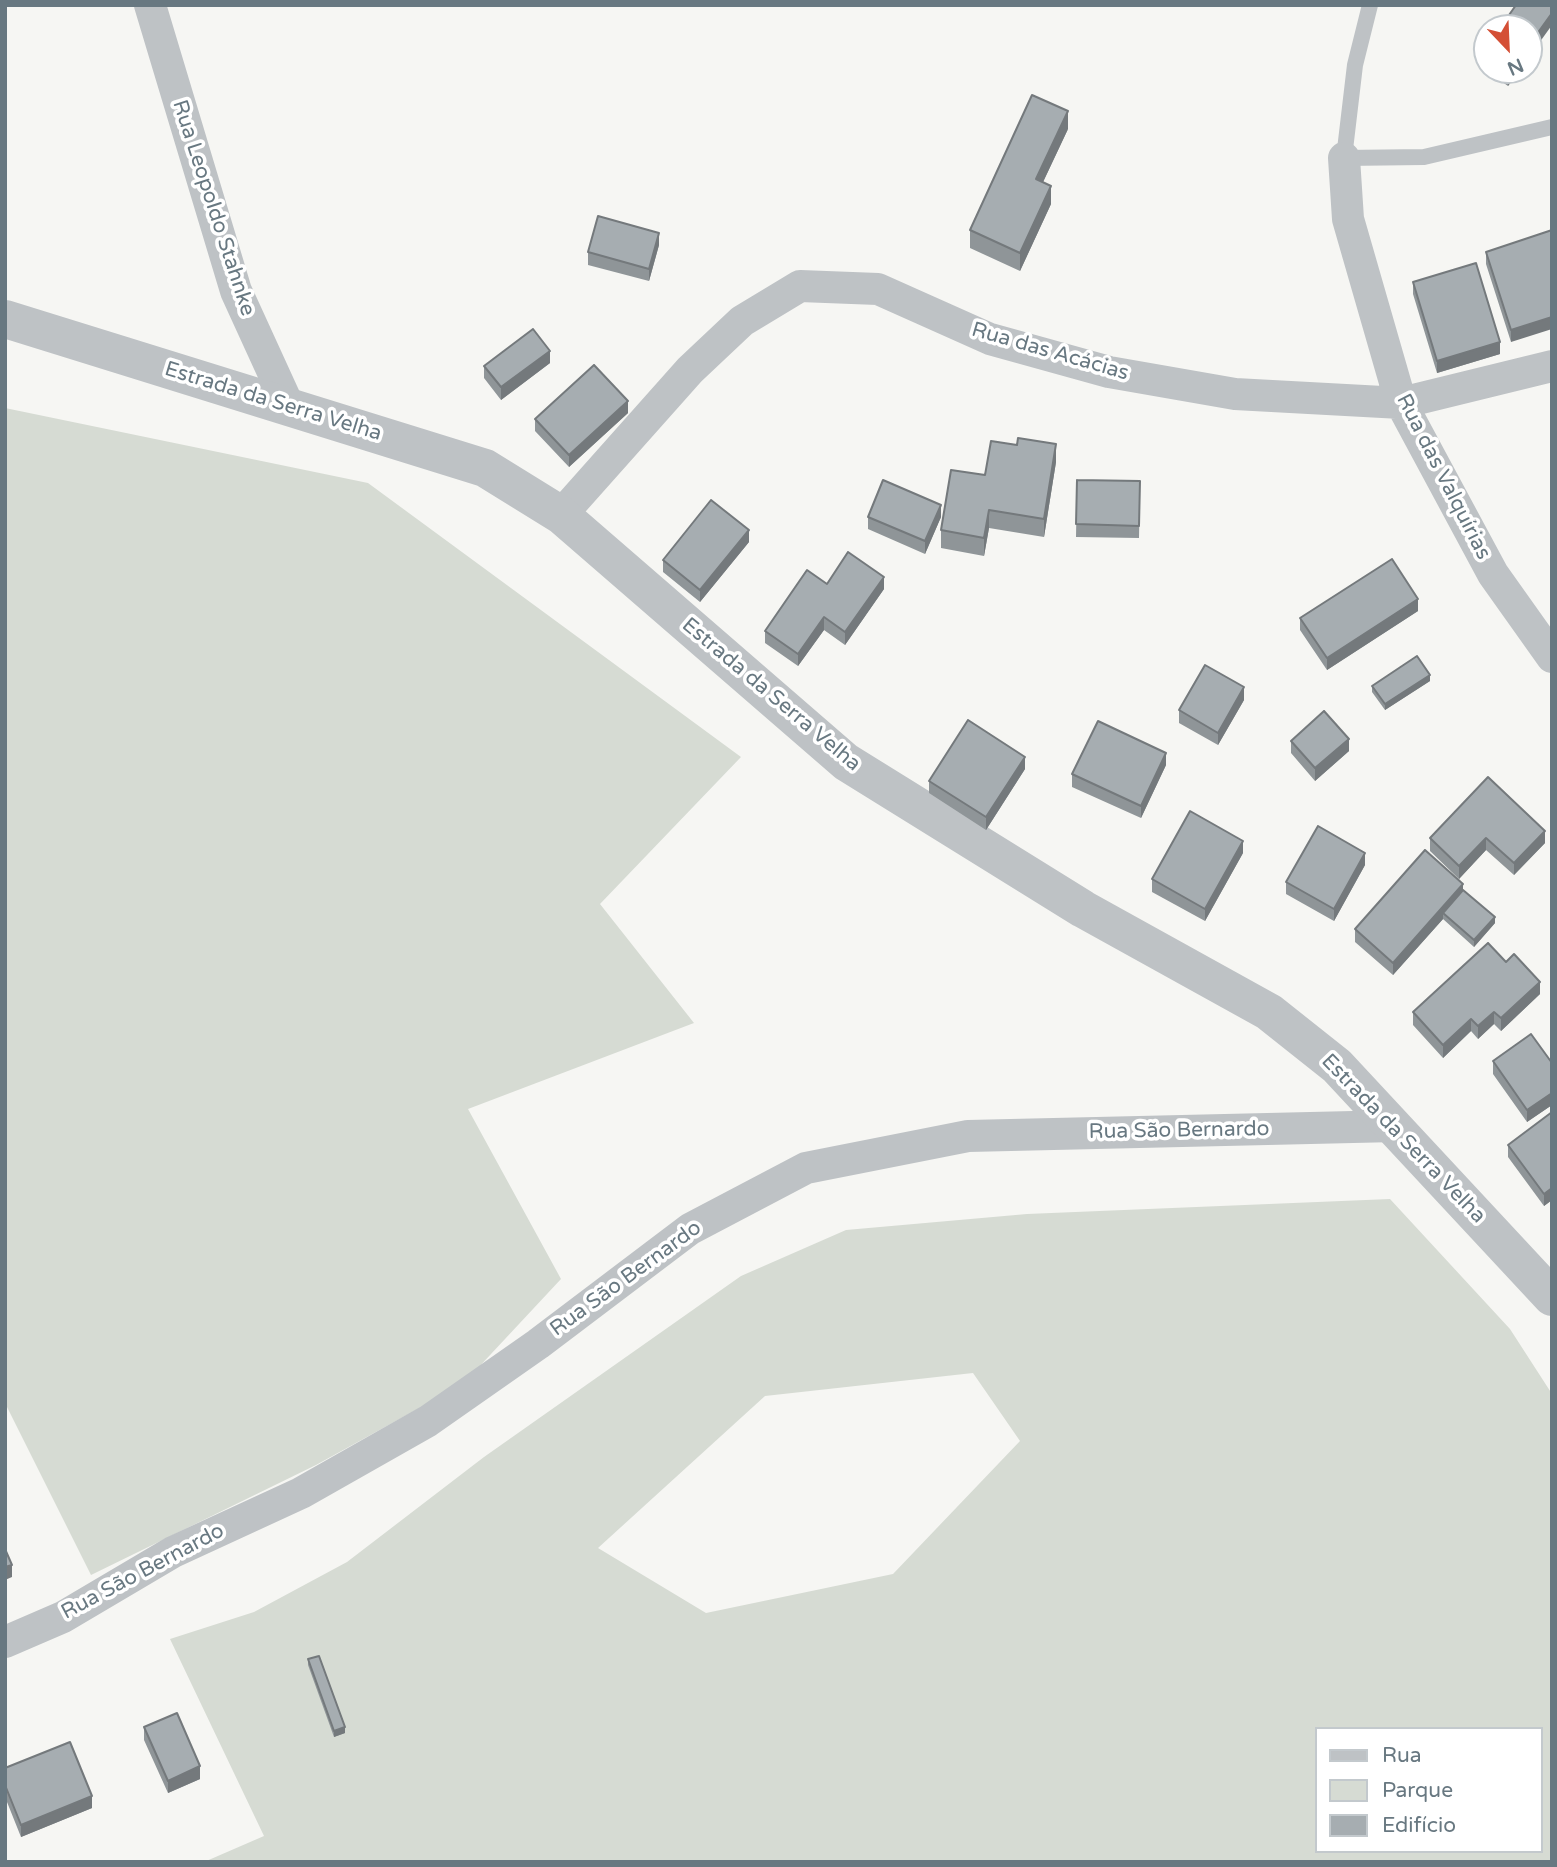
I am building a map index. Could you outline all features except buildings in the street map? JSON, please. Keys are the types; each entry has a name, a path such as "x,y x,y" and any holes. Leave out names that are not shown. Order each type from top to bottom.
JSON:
{"street":[{"name":"Rua Leopoldo Stahnke","path":"150,5 236,291 289,407"},
{"name":"Rua das Valquírias","path":"1344,159 1348,219 1401,403 1493,574 1552,657"},
{"name":"Rua das Acácias","path":"561,515 690,370 742,321 800,286 878,289 990,339 1109,372 1234,394 1401,403 1552,366"},
{"name":"Estrada da Serra Velha","path":"5,319 485,468 561,515 846,762 1083,909 1269,1012 1337,1066 1396,1126 1552,1297"},
{"name":"Rua São Bernardo","path":"5,1642 63,1617 173,1552 301,1493 428,1421 538,1344 690,1229 806,1168 968,1136 1396,1126"}],"lane":[{"path":"1370,5 1355,65 1344,159 1424,157 1552,127"}],"green space":[{"path":"5,408 368,483 741,757 600,904 694,1023 468,1109 561,1279 463,1384 316,1465 91,1575 5,1403"},
{"path":"1390,1199 1510,1329 1552,1394 1552,1862 204,1862 264,1836 170,1639 254,1612 347,1562 484,1457 741,1276 846,1230 1027,1214","holes":["973,1373 1020,1441 893,1574 706,1613 598,1548 765,1396"]}]}
